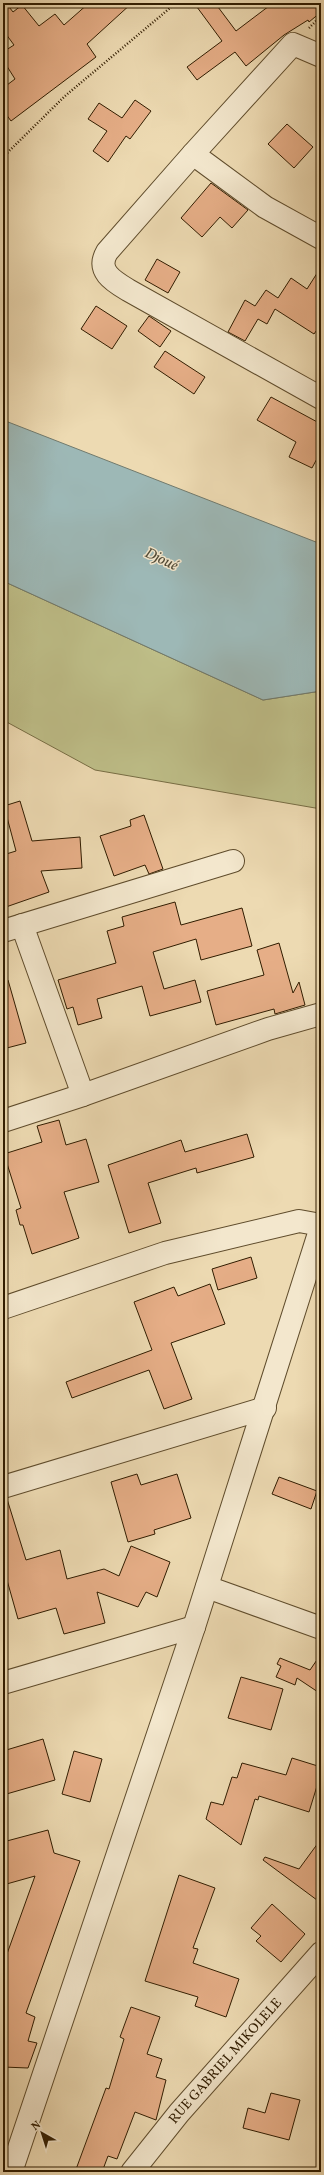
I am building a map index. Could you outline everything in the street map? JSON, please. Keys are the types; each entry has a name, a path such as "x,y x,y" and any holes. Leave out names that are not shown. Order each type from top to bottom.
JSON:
{"street":[{"path":"321,56 293,44 193,154 107,252 103,260 102,267 111,279 128,290 321,398"},
{"path":"193,154 265,207 321,238"},
{"path":"83,1095 12,928 233,861"},
{"path":"3,1121 83,1095 268,1029 321,1014"},
{"path":"3,1308 165,1253 298,1220 321,1226 265,1408 194,1627 8,2157"},
{"path":"3,1488 265,1408"},
{"path":"207,1587 321,1628"},
{"path":"3,1683 194,1627"},
{"name":"RUE GABRIEL MIKOLELE","path":"132,2172 179,2113 321,1953"}],"path":[{"path":"3,157 64,96 176,3"}],"green space":[{"path":"3,581 263,700 321,691 321,809 95,770 3,720"}],"water":[{"name":"Djoué","path":"3,420 321,544 321,691 263,700 3,581"}],"building":[{"path":"3,3 6,3 13,12 22,5 39,26 55,14 64,25 89,3 132,3 87,44 96,57 11,121 3,110 3,88 15,79 3,60 3,52 14,45 3,30"},
{"path":"194,3 215,3 236,31 273,3 321,3 321,12 309,22 308,20 284,35 246,66 235,52 197,80 187,67 222,41"},
{"path":"135,100 151,111 130,139 126,136 108,162 93,151 107,131 88,119 99,103 122,118"},
{"path":"287,124 313,147 294,168 268,144"},
{"path":"211,183 248,210 232,228 220,217 202,237 181,218"},
{"path":"157,259 180,272 168,293 145,280"},
{"path":"321,267 321,324 314,334 275,309 267,324 258,319 245,341 228,332 245,300 255,306 266,290 278,298 291,278 307,289"},
{"path":"96,306 127,326 112,349 81,329"},
{"path":"149,316 171,331 160,347 138,331"},
{"path":"165,351 205,377 194,394 154,367"},
{"path":"271,397 321,424 321,451 312,468 289,457 296,442 257,420"},
{"path":"20,801 32,841 80,837 82,868 41,871 49,892 3,908 3,855 16,851 4,806"},
{"path":"144,815 163,869 149,874 145,865 114,876 100,836 131,826 130,820"},
{"path":"175,902 181,925 242,908 252,946 201,960 196,939 153,952 164,989 195,980 201,1002 150,1016 142,986 97,999 102,1018 78,1025 73,1007 67,1009 58,980 116,963 107,931 124,926 122,917"},
{"path":"279,943 293,993 299,982 305,1005 275,1014 274,1009 216,1025 207,991 264,975 257,950"},
{"path":"8,980 26,1043 3,1049 3,981"},
{"path":"59,1120 66,1145 86,1139 99,1182 64,1192 79,1238 32,1254 23,1225 20,1225 16,1210 21,1208 4,1154 42,1142 37,1126"},
{"path":"247,1134 254,1157 197,1173 196,1168 148,1183 161,1223 129,1233 108,1165 181,1140 185,1152"},
{"path":"251,1257 257,1278 218,1290 212,1269"},
{"path":"210,1284 225,1324 171,1343 192,1399 164,1409 149,1370 72,1398 66,1382 152,1350 134,1302 174,1287 178,1296"},
{"path":"137,1474 141,1485 177,1474 191,1518 154,1530 155,1534 128,1542 111,1482"},
{"path":"279,1477 317,1491 311,1509 272,1494"},
{"path":"3,1499 7,1499 26,1560 60,1550 67,1579 104,1569 119,1576 131,1546 170,1562 157,1597 146,1592 138,1607 97,1592 105,1623 64,1634 56,1608 18,1619 3,1566"},
{"path":"321,1654 321,1694 297,1678 295,1685 276,1677 281,1666 277,1664 280,1658 310,1670"},
{"path":"241,1677 283,1689 271,1730 228,1718"},
{"path":"43,1739 55,1780 3,1795 3,1751"},
{"path":"74,1751 102,1759 90,1802 62,1794"},
{"path":"292,1758 321,1767 321,1773 309,1812 259,1796 258,1800 255,1799 241,1845 206,1819 211,1802 223,1805 232,1777 237,1778 242,1763 286,1775"},
{"path":"48,1830 54,1853 80,1861 26,2013 35,2017 28,2041 37,2043 28,2068 3,2067 3,1965 35,1876 3,1885 3,1842"},
{"path":"321,1839 321,1903 263,1860 265,1857 299,1869"},
{"path":"179,1875 215,1888 193,1948 198,1949 193,1963 239,1979 226,2017 195,2006 198,1997 145,1981"},
{"path":"272,1904 305,1934 281,1962 256,1941 261,1936 251,1928"},
{"path":"131,2007 160,2017 147,2054 162,2059 156,2077 166,2080 156,2120 135,2112 117,2159 108,2156 102,2172 75,2172 106,2088 109,2089 124,2039 120,2037"},
{"path":"271,2093 300,2100 289,2140 243,2128 248,2108 265,2113"}]}
